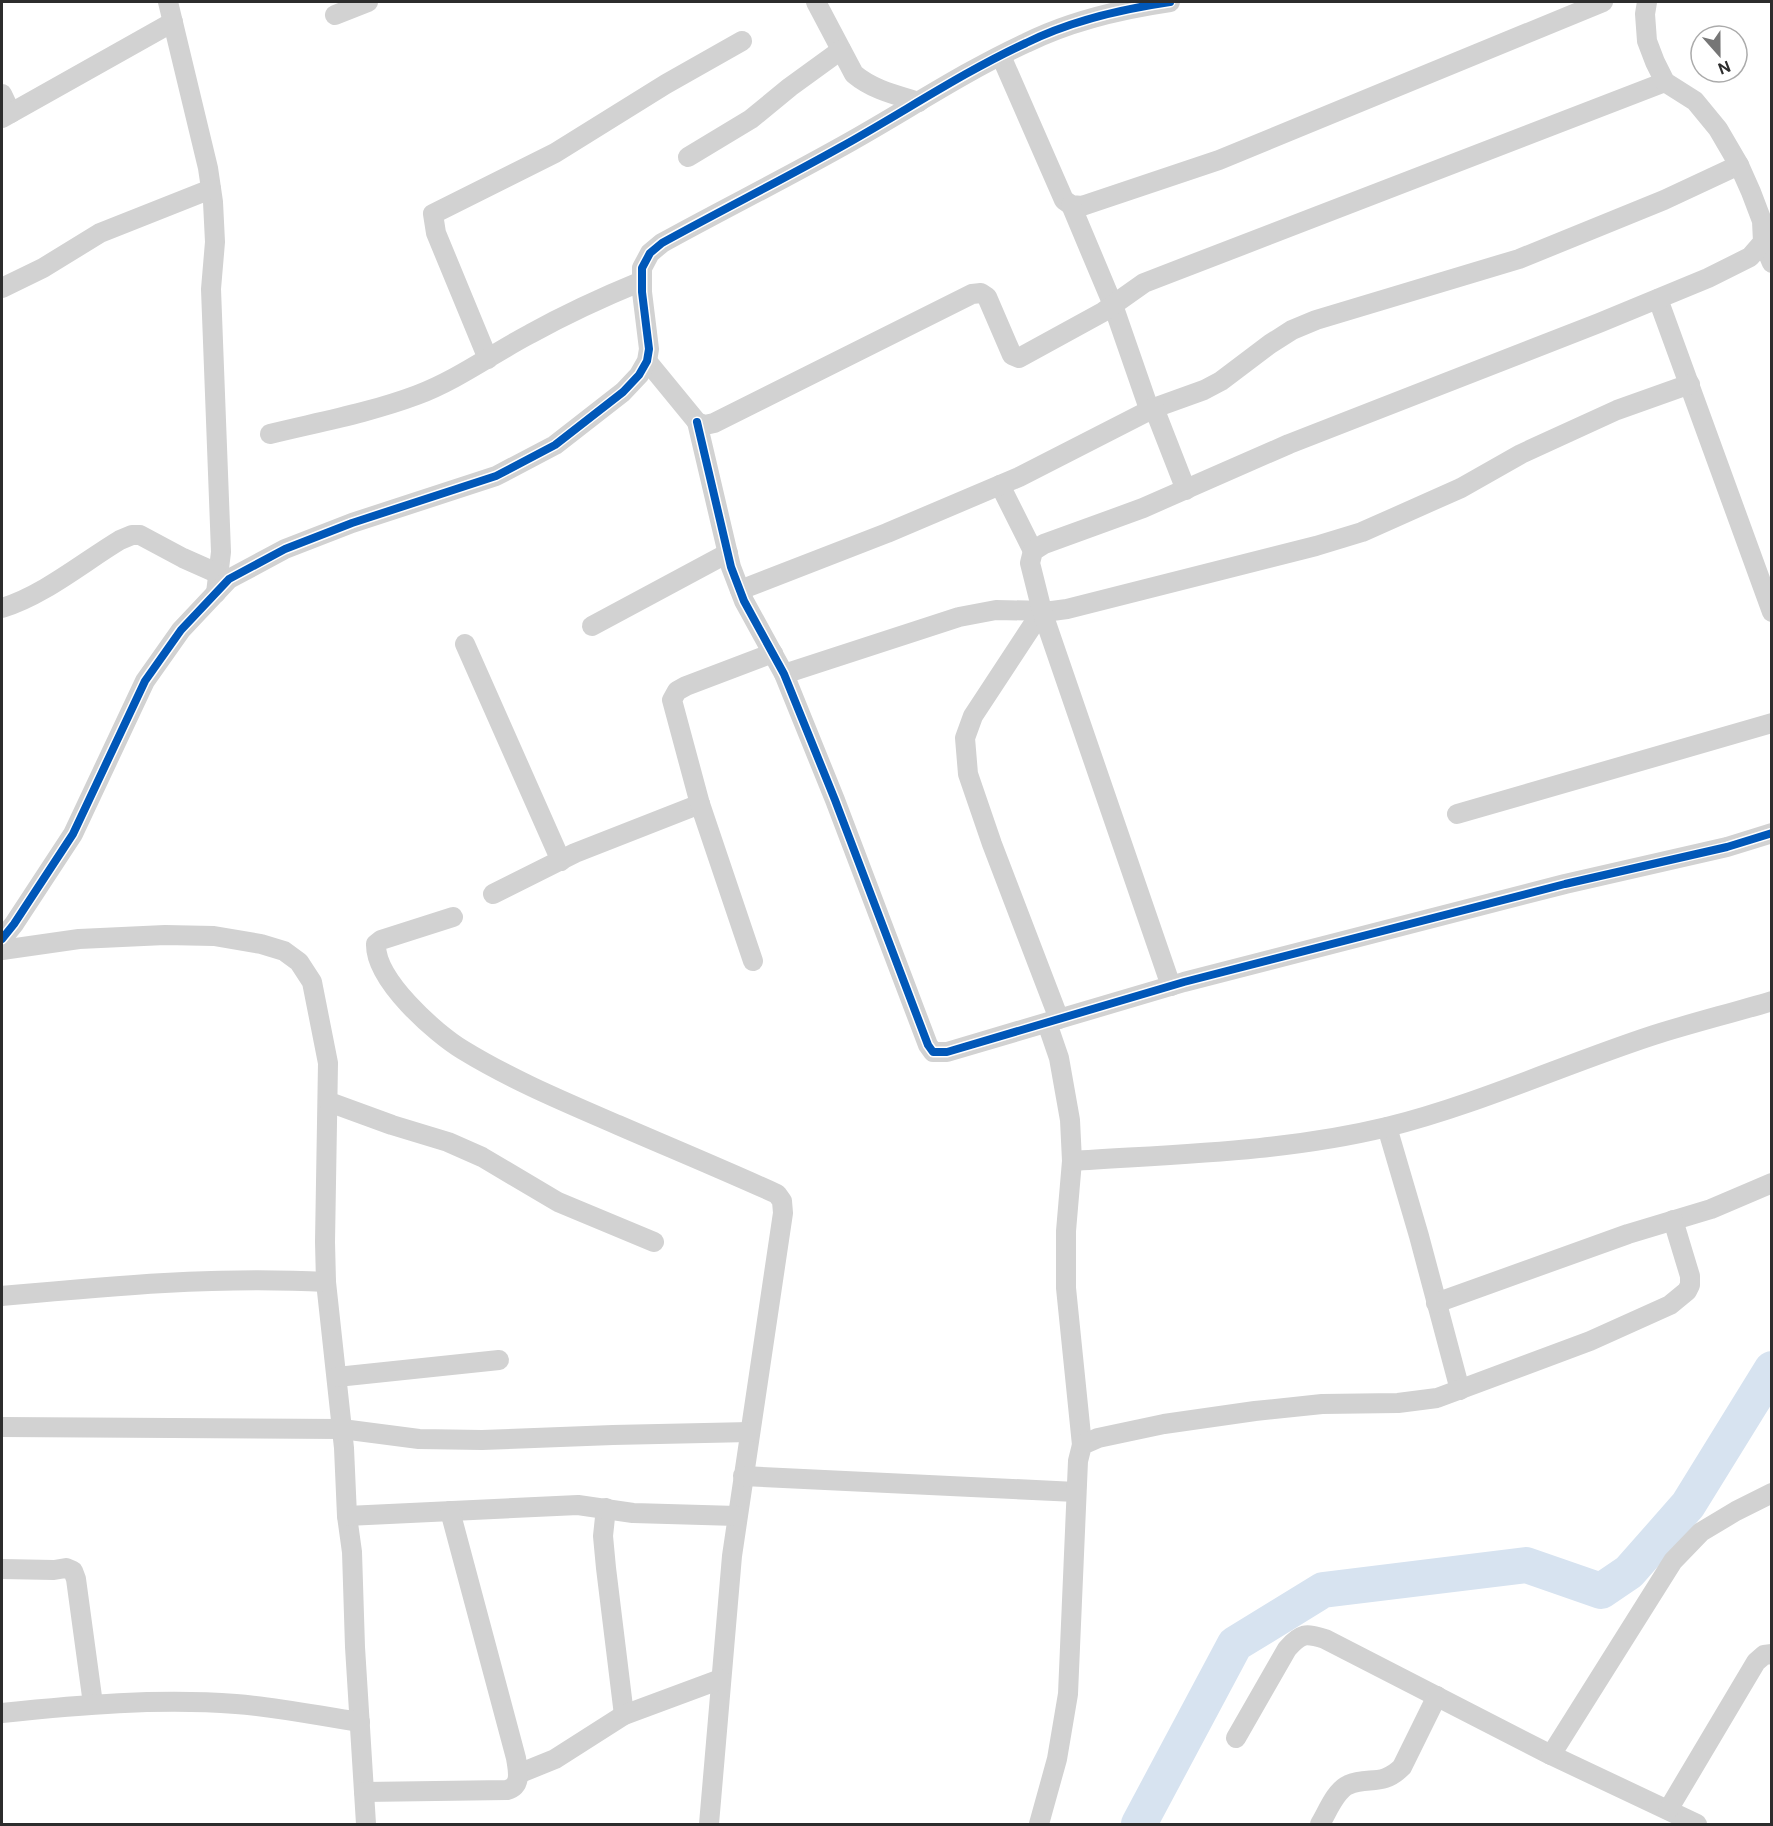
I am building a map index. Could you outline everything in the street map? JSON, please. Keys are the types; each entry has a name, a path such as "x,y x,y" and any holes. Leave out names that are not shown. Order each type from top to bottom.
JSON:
{"street":[{"path":"168,2 211,189 215,242 211,289 221,582"},
{"path":"335,15 368,2"},
{"path":"816,2 854,74 864,83 919,102"},
{"path":"2,939 73,834 145,681 181,630 221,582 285,549 352,523 496,476 555,445 623,392 639,375 647,361 649,349 642,268 650,253 662,243 1028,42 1079,23 1143,6 1170,2"},
{"path":"1001,56 1064,200 1071,205 1082,206 1219,160 1603,2"},
{"path":"1647,2 1645,14 1647,40 1665,82 1695,101 1718,129 1739,165 1762,221 1763,242 1772,263"},
{"path":"2,94 6,115 173,22"},
{"path":"488,359 436,233 433,214 555,153 666,84 742,41"},
{"path":"688,157 751,119 841,50"},
{"path":"697,422 705,425 714,423 972,294 981,293 987,297 1012,355 1019,358 1113,305 1144,284 1665,82"},
{"path":"740,590 886,533 1000,485 1154,408 1204,390 1221,381 1292,330 1316,320 1519,259 1664,200 1739,165"},
{"path":"2,288 43,268 99,233 211,189"},
{"path":"1071,205 1113,305 1147,403 1154,408 1186,489"},
{"path":"1033,551 1044,544 1143,508 1289,444 1708,278 1750,257 1763,242"},
{"path":"270,434 372,410 409,398 469,371 528,334 591,302 642,281"},
{"path":"1658,299 1772,612"},
{"path":"647,361 697,422 728,553 740,590 784,674 835,800 928,1045 933,1052 947,1052 1171,986 1565,884 1727,847 1772,833"},
{"path":"784,674 959,617 996,610 1067,609 1362,532 1461,488 1521,454 1617,410 1690,384"},
{"path":"1000,485 1033,551 1030,563 1042,611 1171,986"},
{"path":"2,608 46,587 120,540 132,535 140,535 221,582"},
{"path":"592,626 728,553"},
{"path":"1039,1824 1057,1759 1068,1694 1076,1492 1078,1461 1082,1445 1066,1288 1066,1231 1072,1161 1070,1120 1053,1021 968,774 965,738 973,717 1042,611"},
{"path":"465,644 561,861"},
{"path":"753,961 700,804 672,700 677,691 686,686 773,653"},
{"path":"1456,814 1772,723"},
{"path":"493,894 561,861 700,804"},
{"path":"453,917 381,940 376,945 376,952 382,967 403,998 429,1025 462,1050 538,1091 777,1194 782,1201 783,1213 736,1516 720,1679 710,1824"},
{"path":"2,950 79,939 165,935 214,936 261,944 284,951 299,962 312,982 328,1063 326,1282 342,1429 346,1516 352,1552 366,1824"},
{"path":"1072,1161 1242,1150 1330,1138 1387,1127 1548,1075 1653,1035 1772,1001"},
{"path":"329,1101 392,1125 448,1142 482,1157 558,1202 654,1242"},
{"path":"1387,1127 1460,1390"},
{"path":"1436,1304 1628,1234 1720,1206 1772,1183"},
{"path":"1082,1445 1098,1438 1164,1424 1311,1405 1417,1401 1460,1390 1590,1341 1670,1305 1687,1291 1690,1276 1673,1220"},
{"path":"2,1296 168,1282 275,1280 326,1282"},
{"path":"337,1377 499,1360"},
{"path":"2,1427 342,1429 419,1439 482,1440 750,1432"},
{"path":"743,1476 1076,1492"},
{"path":"1551,1755 1673,1561 1701,1532 1772,1493"},
{"path":"346,1516 578,1505 633,1513 736,1516"},
{"path":"606,1508 603,1536 624,1715"},
{"path":"364,1792 507,1790 517,1784 516,1758 450,1511"},
{"path":"2,1569 54,1570 66,1568 73,1571 93,1704"},
{"path":"1236,1738 1287,1649 1297,1637 1309,1634 1325,1639 1551,1755 1697,1824"},
{"path":"1668,1810 1756,1662 1764,1655 1772,1654"},
{"path":"518,1774 555,1759 624,1715 720,1679"},
{"path":"1320,1824 1340,1792 1348,1785 1386,1779 1402,1767 1437,1696"},
{"path":"2,1713 93,1704 195,1702 238,1704 360,1722"}],"waterway":[{"path":"1139,1824 1235,1644 1323,1590 1526,1565 1601,1591 1629,1572 1688,1505 1772,1369"}],"cycle path":[{"path":"2,939 73,834 145,681 181,630 229,579 285,549 352,523 496,476 555,445 623,392 639,375 647,361 649,349 642,292 642,268 650,253 662,243 862,135 978,67 1026,43 1060,28 1096,17 1170,2"},
{"path":"697,422 731,567 744,601 784,674 835,800 928,1045 933,1052 947,1052 1184,982 1565,884 1727,847 1772,833"}]}
